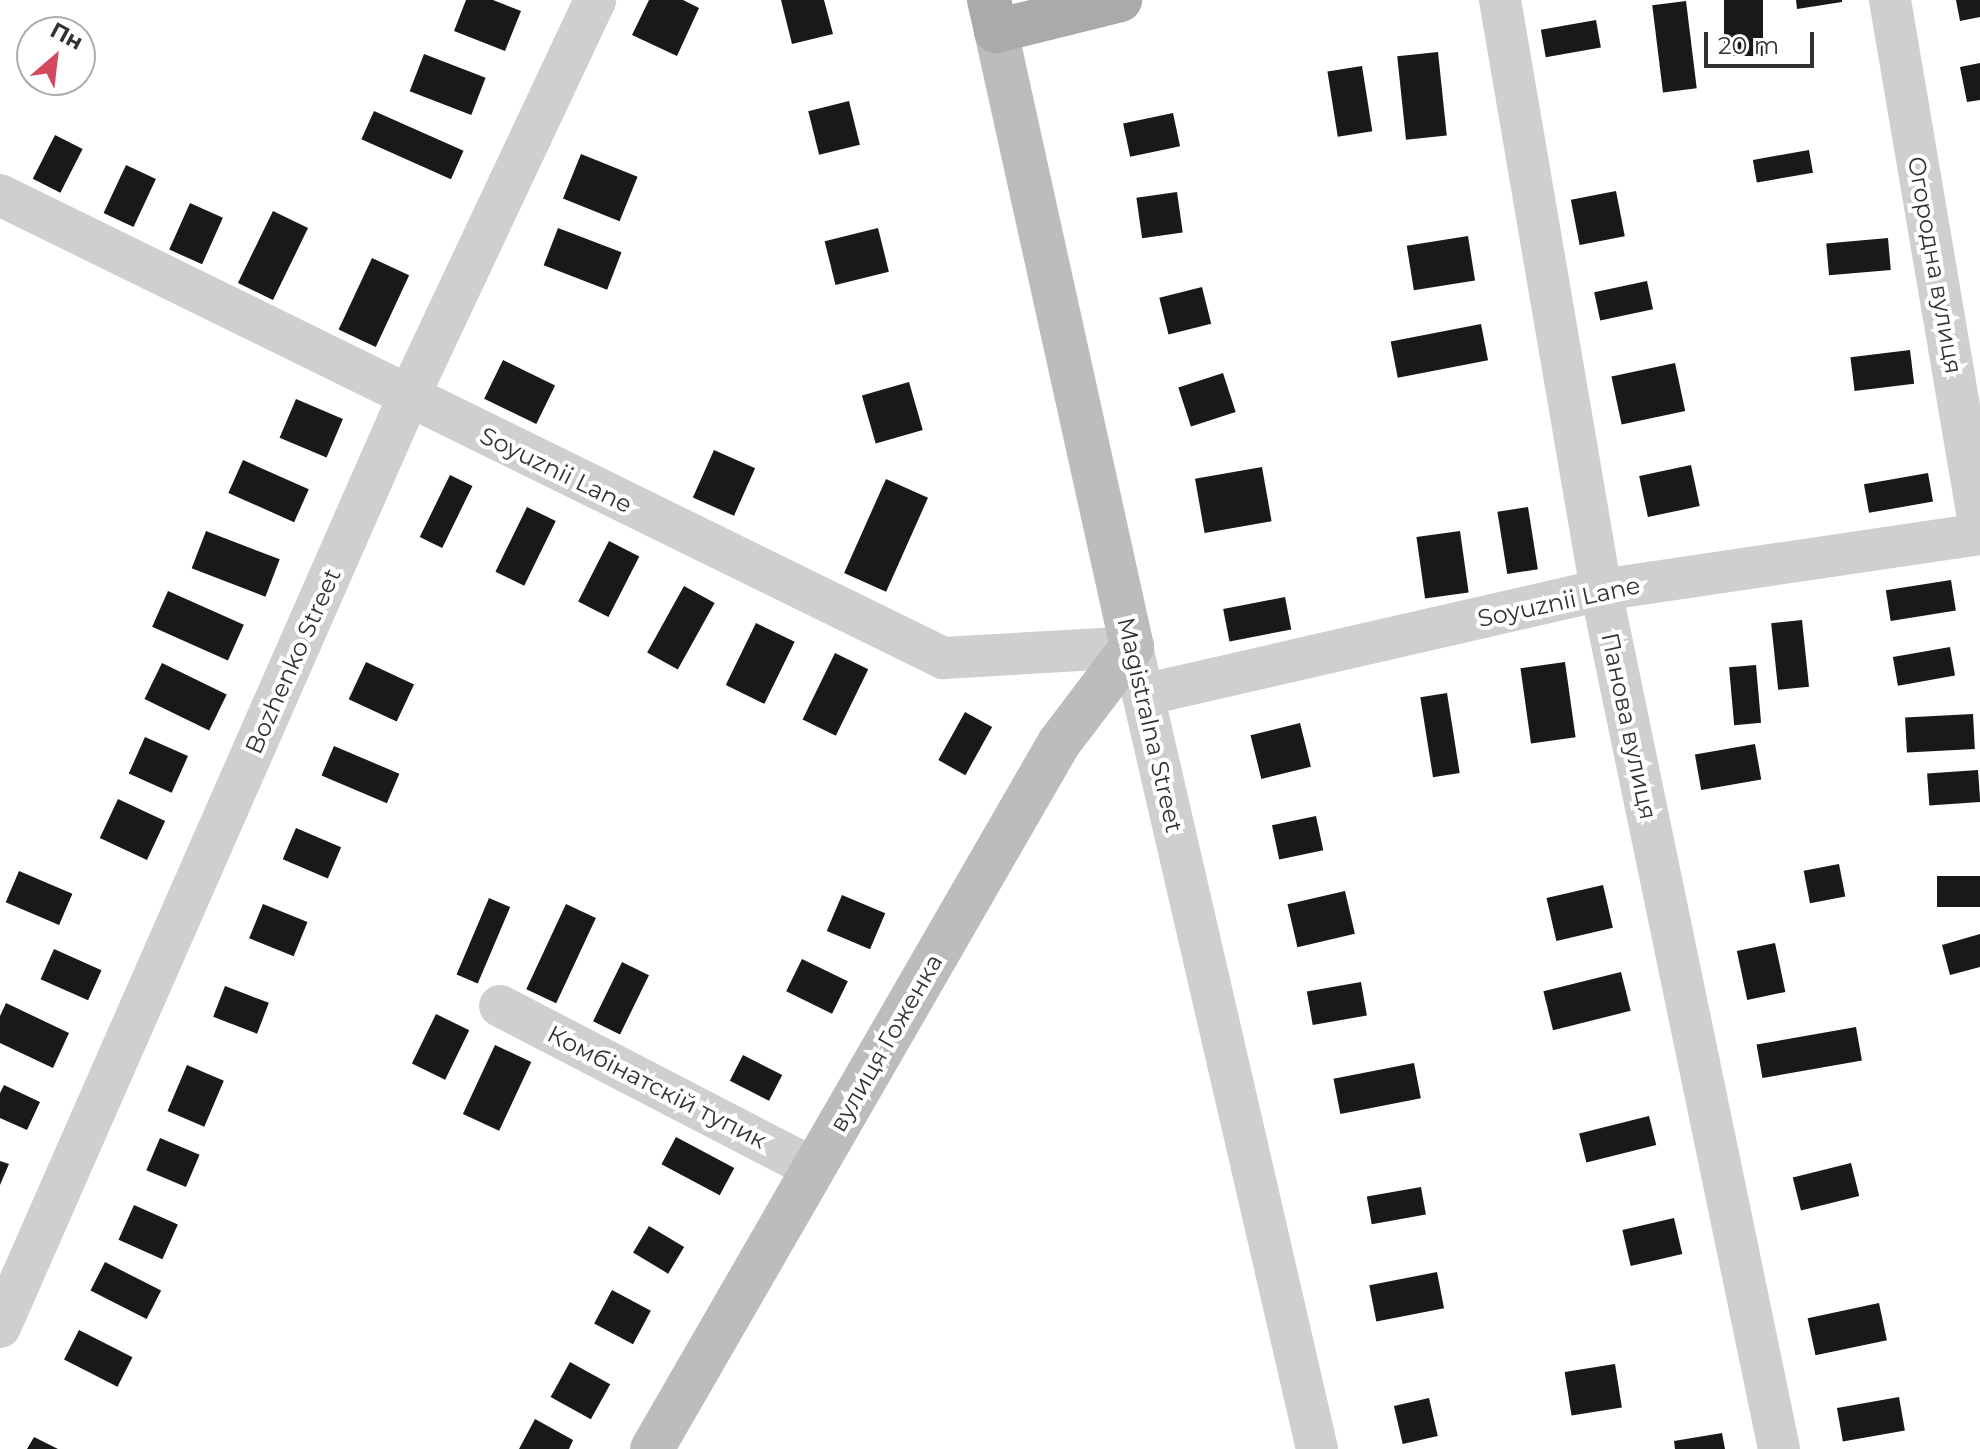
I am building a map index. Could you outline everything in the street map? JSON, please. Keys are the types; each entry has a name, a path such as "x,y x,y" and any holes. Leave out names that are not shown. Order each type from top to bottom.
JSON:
{"main road":[{"path":"992,16 1120,0"}],"street":[{"name":"Bozhenko Street","path":"0,1327 408,398 595,0"},
{"name":"Панова вулиця","path":"1500,0 1601,590 1779,1449"},
{"name":"Огородна вулиця","path":"1890,0 1980,532"},
{"name":"Magistralna Street","path":"992,16 1132,647 1317,1449"},
{"name":"Soyuznii Lane","path":"0,195 408,398 943,658 1132,647"},
{"name":"Soyuznii Lane","path":"1143,695 1601,590 1980,532"},
{"name":"вулиця Гоженка","path":"652,1449 1059,743 1132,647"},
{"name":"Комбінатскій тупик","path":"500,1006 814,1169"}],"building":[{"path":"466,0 493,0 521,11 505,51 454,31"},
{"path":"649,0 683,0 699,8 677,56 632,35"},
{"path":"781,0 824,0 833,34 792,44"},
{"path":"1724,0 1763,0 1763,56 1724,56"},
{"path":"1796,0 1842,0 1842,2 1797,9"},
{"path":"1956,0 1980,0 1980,17 1960,21"},
{"path":"1686,1 1697,88 1663,92 1652,5"},
{"path":"1596,20 1601,48 1546,57 1541,30"},
{"path":"1438,52 1447,136 1406,140 1397,56"},
{"path":"424,54 486,78 471,115 410,91"},
{"path":"1980,63 1980,100 1967,102 1960,67"},
{"path":"1362,66 1372,131 1338,137 1327,71"},
{"path":"849,101 860,145 819,155 808,111"},
{"path":"374,111 464,151 451,179 361,139"},
{"path":"1173,113 1180,146 1130,157 1123,124"},
{"path":"55,135 83,149 60,193 33,179"},
{"path":"1809,150 1813,173 1757,183 1753,160"},
{"path":"581,154 638,177 620,221 563,199"},
{"path":"126,165 156,179 134,227 104,213"},
{"path":"1616,191 1625,236 1580,245 1571,200"},
{"path":"1177,192 1183,233 1142,238 1136,198"},
{"path":"190,203 223,218 202,264 169,250"},
{"path":"273,211 308,228 273,300 238,283"},
{"path":"558,228 621,252 607,290 544,265"},
{"path":"878,228 889,272 836,285 825,241"},
{"path":"1468,236 1475,280 1414,290 1407,246"},
{"path":"1888,238 1891,270 1829,275 1826,243"},
{"path":"372,258 409,275 376,347 339,330"},
{"path":"1647,281 1653,309 1600,321 1594,292"},
{"path":"1202,287 1211,324 1169,335 1159,298"},
{"path":"1481,324 1488,360 1398,378 1391,342"},
{"path":"1910,350 1914,384 1855,391 1850,357"},
{"path":"503,360 555,385 536,424 484,399"},
{"path":"1675,363 1685,411 1622,424 1611,377"},
{"path":"1223,373 1236,412 1191,427 1178,388"},
{"path":"909,382 923,430 876,444 862,396"},
{"path":"296,399 343,419 327,458 280,438"},
{"path":"714,450 755,468 734,516 693,498"},
{"path":"243,460 309,489 294,522 228,493"},
{"path":"1691,465 1700,506 1648,517 1639,476"},
{"path":"1262,467 1272,521 1205,533 1195,479"},
{"path":"1928,473 1933,502 1869,513 1864,484"},
{"path":"450,475 472,486 442,548 420,537"},
{"path":"886,479 928,498 886,592 844,573"},
{"path":"527,507 556,521 524,586 495,572"},
{"path":"1528,507 1538,569 1507,574 1497,512"},
{"path":"206,531 280,559 265,597 192,568"},
{"path":"1460,531 1469,592 1425,599 1416,537"},
{"path":"609,541 639,556 608,617 578,602"},
{"path":"1951,580 1956,611 1891,621 1886,590"},
{"path":"684,586 715,603 678,669 647,652"},
{"path":"168,591 244,625 228,660 152,627"},
{"path":"1285,597 1291,629 1229,641 1223,609"},
{"path":"1802,620 1809,687 1778,690 1771,623"},
{"path":"756,623 795,642 764,704 726,685"},
{"path":"1950,647 1955,676 1898,686 1893,657"},
{"path":"835,653 868,669 836,736 803,720"},
{"path":"366,662 414,684 397,722 349,699"},
{"path":"1565,662 1576,737 1531,744 1520,668"},
{"path":"162,663 227,695 209,731 144,699"},
{"path":"1756,665 1761,723 1734,725 1729,667"},
{"path":"1447,693 1460,773 1433,777 1420,697"},
{"path":"965,712 992,727 965,775 938,760"},
{"path":"1973,714 1975,749 1907,753 1905,718"},
{"path":"1300,723 1311,767 1261,779 1251,735"},
{"path":"145,737 188,756 172,793 129,774"},
{"path":"1755,744 1761,779 1701,790 1695,755"},
{"path":"334,746 399,774 387,803 321,775"},
{"path":"1978,770 1980,802 1929,805 1927,774"},
{"path":"118,799 165,821 147,860 100,838"},
{"path":"1316,816 1323,850 1279,860 1272,825"},
{"path":"296,828 341,847 328,878 283,859"},
{"path":"1839,864 1845,896 1810,903 1804,871"},
{"path":"19,871 72,894 59,925 6,902"},
{"path":"1937,876 1980,876 1980,907 1937,907"},
{"path":"1603,885 1613,928 1556,941 1546,898"},
{"path":"1345,891 1355,934 1297,947 1288,904"},
{"path":"842,895 885,913 870,949 827,931"},
{"path":"489,898 510,907 478,983 457,974"},
{"path":"263,904 308,922 294,956 249,938"},
{"path":"566,904 596,918 556,1003 526,989"},
{"path":"1980,934 1980,967 1950,975 1942,945"},
{"path":"1775,943 1785,992 1747,1000 1737,951"},
{"path":"54,949 102,970 88,1000 41,979"},
{"path":"802,959 848,981 832,1014 786,991"},
{"path":"622,962 649,975 620,1034 593,1021"},
{"path":"1621,972 1631,1011 1553,1030 1543,991"},
{"path":"1361,982 1367,1015 1313,1025 1307,992"},
{"path":"225,986 269,1003 257,1034 213,1017"},
{"path":"6,1003 69,1033 53,1068 0,1043 0,1016"},
{"path":"436,1014 469,1030 445,1080 412,1063"},
{"path":"1856,1027 1862,1060 1762,1078 1757,1045"},
{"path":"495,1045 531,1062 499,1131 463,1114"},
{"path":"743,1055 782,1075 769,1101 730,1081"},
{"path":"1414,1063 1421,1098 1340,1114 1334,1079"},
{"path":"187,1065 224,1081 204,1127 167,1111"},
{"path":"4,1085 40,1102 27,1130 0,1118 0,1093"},
{"path":"1649,1116 1656,1145 1586,1163 1579,1133"},
{"path":"676,1137 734,1168 720,1195 661,1164"},
{"path":"160,1138 200,1155 186,1187 146,1170"},
{"path":"0,1161 9,1164 0,1185"},
{"path":"1851,1163 1859,1196 1801,1211 1793,1178"},
{"path":"1421,1187 1426,1215 1372,1224 1367,1197"},
{"path":"134,1205 178,1225 162,1259 119,1240"},
{"path":"1674,1218 1682,1254 1631,1266 1622,1230"},
{"path":"649,1226 684,1247 668,1274 633,1253"},
{"path":"105,1262 161,1291 147,1319 90,1291"},
{"path":"1437,1272 1444,1308 1376,1321 1369,1285"},
{"path":"612,1290 651,1311 633,1344 594,1324"},
{"path":"1879,1303 1887,1340 1815,1355 1808,1318"},
{"path":"79,1330 132,1357 117,1387 64,1359"},
{"path":"570,1362 610,1384 591,1419 551,1397"},
{"path":"1615,1364 1622,1407 1572,1415 1565,1372"},
{"path":"1899,1397 1905,1430 1843,1441 1837,1408"},
{"path":"1429,1398 1438,1436 1403,1444 1394,1406"},
{"path":"535,1419 573,1440 569,1449 519,1449"},
{"path":"1722,1433 1725,1449 1675,1449 1674,1441"},
{"path":"34,1437 58,1449 27,1449"}]}
